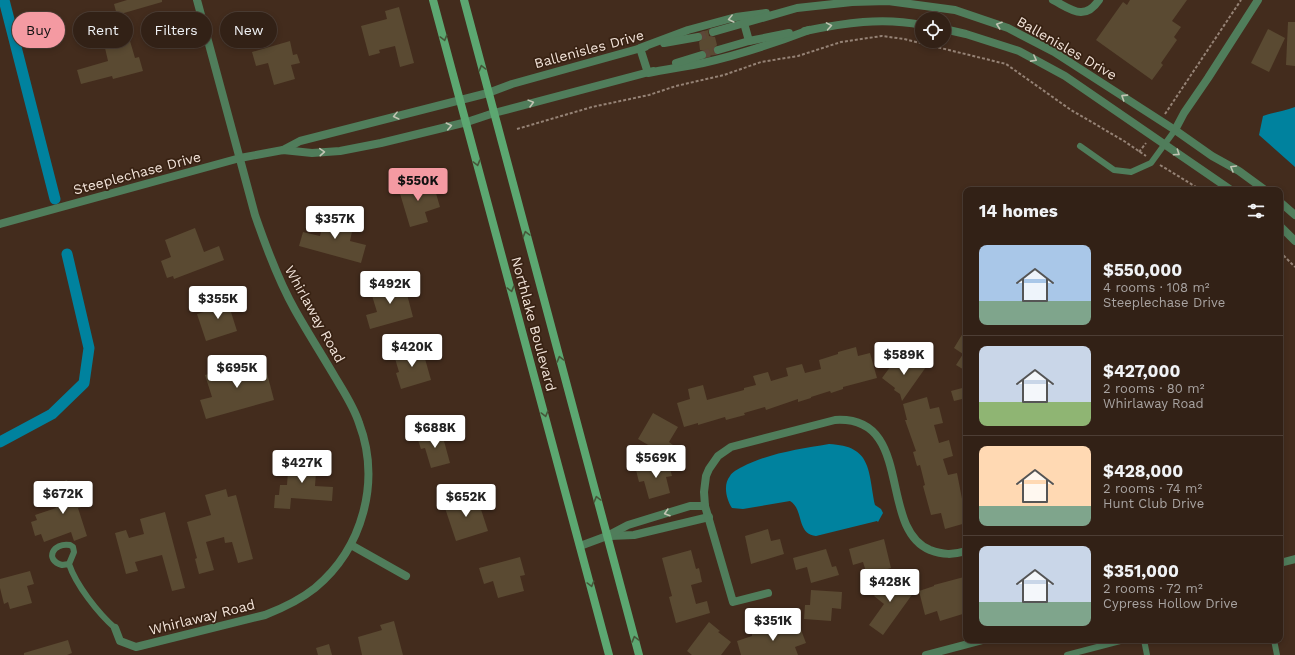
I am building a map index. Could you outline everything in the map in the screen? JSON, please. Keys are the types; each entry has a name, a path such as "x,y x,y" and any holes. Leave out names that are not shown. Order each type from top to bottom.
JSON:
{"main road":[{"name":"Northlake Boulevard","path":"433,0 609,655"},
{"name":"Northlake Boulevard","path":"464,0 639,655"}],"street":[{"name":"Whirlaway Road","path":"115,628 120,641 136,647 265,614 282,608 315,588 329,575 341,560 351,545 363,516 367,498 369,479 368,460 365,441 359,422 352,405 294,309 266,247 255,215 197,0"},
{"path":"1053,0 1076,12 1083,13 1094,7 1099,0"},
{"path":"1175,130 1184,113 1258,0"},
{"name":"Ballenisles Drive","path":"713,32 798,8 852,2 888,1 955,10 1008,28 1054,52 1175,130 1212,156 1239,171 1261,187"},
{"path":"648,73 640,48 688,30 736,17 798,8"},
{"path":"718,50 749,41 871,21 915,24"},
{"path":"744,23 749,41"},
{"path":"648,73 722,58 777,42 809,30"},
{"name":"Ballenisles Drive","path":"951,31 966,34 1019,52 1065,76 1227,187"},
{"name":"Ballenisles Drive","path":"488,93 512,84 640,48 698,37"},
{"path":"494,113 648,73 702,55"},
{"name":"Steeplechase Drive","path":"283,150 300,141 488,93"},
{"name":"Steeplechase Drive","path":"0,224 240,158 283,150 312,153 340,151 381,143 466,122 494,113"},
{"path":"1283,205 1295,215"},
{"path":"1283,229 1295,240"},
{"path":"768,593 733,602 706,506 704,488 706,476 713,462 724,451 739,444 835,420 854,421 869,428 880,439 884,446 906,524 914,538 926,548 937,552 953,554 963,552"},
{"path":"580,546 607,536 628,525 690,506 706,506"},
{"path":"607,536 634,535 709,517"},
{"path":"351,545 406,576"},
{"path":"1283,562 1295,559"},
{"path":"926,655 972,643"}],"lane":[{"path":"1080,146 1114,170 1131,172 1151,163 1175,130"},
{"path":"69,564 71,571 95,609 115,628"},
{"path":"1067,655 1113,643"},
{"path":"1145,643 1148,655"},
{"path":"1275,643 1278,655"}],"path":[{"path":"1164,116 1241,0"},
{"path":"517,129 592,107 649,95 676,86 724,75 762,62 798,56 842,42 882,36 904,39 1006,64 1071,110 1124,141 1139,152 1196,187"},
{"path":"1139,152 1145,144"},
{"path":"1283,255 1295,267"}],"water":[{"path":"1295,107 1295,167 1259,135 1263,116"},
{"path":"829,444 853,449 861,455 866,462 875,505 881,509 883,513 878,522 816,536 805,531 797,510 790,501 743,509 732,508 728,500 726,487 728,479 735,471 763,458"}],"building":[{"path":"127,0 162,0 162,2 127,12 116,12 114,4"},
{"path":"1130,0 1187,0 1172,21 1181,27 1174,37 1177,40 1161,63 1163,65 1152,80 1096,40 1123,2 1127,5"},
{"path":"399,7 414,63 400,67 395,46 379,50 380,53 369,56 361,26 387,19 385,11"},
{"path":"1288,22 1295,22 1295,66 1286,65"},
{"path":"1268,29 1285,38 1269,72 1251,63"},
{"path":"708,30 709,36 715,37 717,45 713,49 715,55 707,56 705,51 700,50 699,42 703,38 701,32"},
{"path":"290,41 293,55 297,54 300,63 291,65 295,79 274,85 268,63 256,66 252,52 266,48 277,48 277,45"},
{"path":"105,48 132,48 135,58 139,57 143,71 113,79 112,76 81,84 77,70 108,61"},
{"path":"410,183 412,189 433,183 440,207 425,212 428,222 410,227 398,187"},
{"path":"325,215 354,222 350,241 366,245 361,263 299,246 303,232 320,236"},
{"path":"195,228 204,252 219,246 224,260 174,279 173,276 167,278 161,261 171,257 165,240"},
{"path":"403,279 413,317 370,329 366,315 377,312 370,289"},
{"path":"229,298 233,311 231,312 237,331 206,341 197,314 211,310 209,305"},
{"path":"963,333 963,354 954,348"},
{"path":"856,347 858,356 870,353 877,378 843,387 843,389 831,393 830,391 798,402 798,399 766,410 765,407 744,413 745,415 726,420 725,417 698,425 698,423 684,427 677,403 690,399 688,389 703,385 707,400 744,390 744,388 756,385 753,376 768,372 771,381 788,376 786,368 802,364 805,373 821,369 819,360 838,354 838,352"},
{"path":"422,348 431,380 401,389 396,373 399,372 394,355"},
{"path":"963,354 963,369 956,365"},
{"path":"912,357 926,367 902,401 900,394 894,390 895,388 882,378 896,359 906,366"},
{"path":"263,358 274,400 206,419 200,400 212,397 205,375"},
{"path":"963,388 963,399 954,401 951,391"},
{"path":"927,397 930,409 939,407 943,423 934,425 939,443 949,440 953,456 943,459 948,475 957,473 963,504 963,524 945,529 941,513 931,515 923,486 925,485 920,465 917,466 913,452 916,451 905,420 907,420 903,404"},
{"path":"653,413 678,427 669,442 673,445 667,456 638,439"},
{"path":"441,430 450,463 431,468 425,448 421,449 417,437"},
{"path":"289,457 317,459 315,486 333,487 332,501 291,498 290,509 274,508 275,495 279,495 280,485 287,485"},
{"path":"668,461 672,476 666,477 670,493 649,499 644,481 639,482 636,470"},
{"path":"67,480 71,492 77,489 79,494 87,491 92,504 78,508 87,536 74,541 71,532 44,542 41,534 35,536 31,522 37,520 35,515 56,508 54,503 58,502 52,485"},
{"path":"226,489 228,497 236,495 253,559 238,563 232,542 225,543 224,537 206,542 214,570 199,574 195,559 197,558 187,522 211,515 205,495"},
{"path":"476,494 488,531 456,541 444,505"},
{"path":"165,512 185,588 172,591 162,555 135,562 138,571 126,574 115,533 126,530 129,538 144,534 140,519"},
{"path":"768,529 771,541 780,539 784,554 751,564 745,536"},
{"path":"884,539 891,568 867,575 863,562 853,565 849,549"},
{"path":"826,549 832,567 836,566 839,575 811,583 807,567 796,570 793,558"},
{"path":"691,550 696,569 699,568 702,582 691,585 696,604 707,601 710,613 676,623 669,597 672,596 662,558"},
{"path":"520,557 525,575 520,576 524,591 498,598 493,581 484,584 479,568"},
{"path":"30,571 34,584 27,586 32,603 10,609 8,602 4,604 0,588 0,579"},
{"path":"890,575 914,592 883,635 869,625 884,604 874,596"},
{"path":"963,577 963,614 940,621 937,611 925,615 919,591 934,585"},
{"path":"811,590 842,592 841,609 832,608 831,621 804,619 805,605 810,605"},
{"path":"394,621 403,655 362,655 358,637 382,630 380,625"},
{"path":"709,622 720,631 718,632 731,642 721,655 692,655 687,651"},
{"path":"798,622 806,643 795,647 798,655 741,655 737,641 752,636 752,634 765,632 782,626 783,628"},
{"path":"68,640 72,653 67,655 24,655 24,653"},
{"path":"329,644 332,655 318,655 316,648"}],"waterway":[{"path":"4,0 55,199"},
{"path":"0,442 52,414 84,383 89,348 67,254"}],"tunnel":[{"path":"698,37 713,32"},
{"path":"702,55 718,50"}]}
